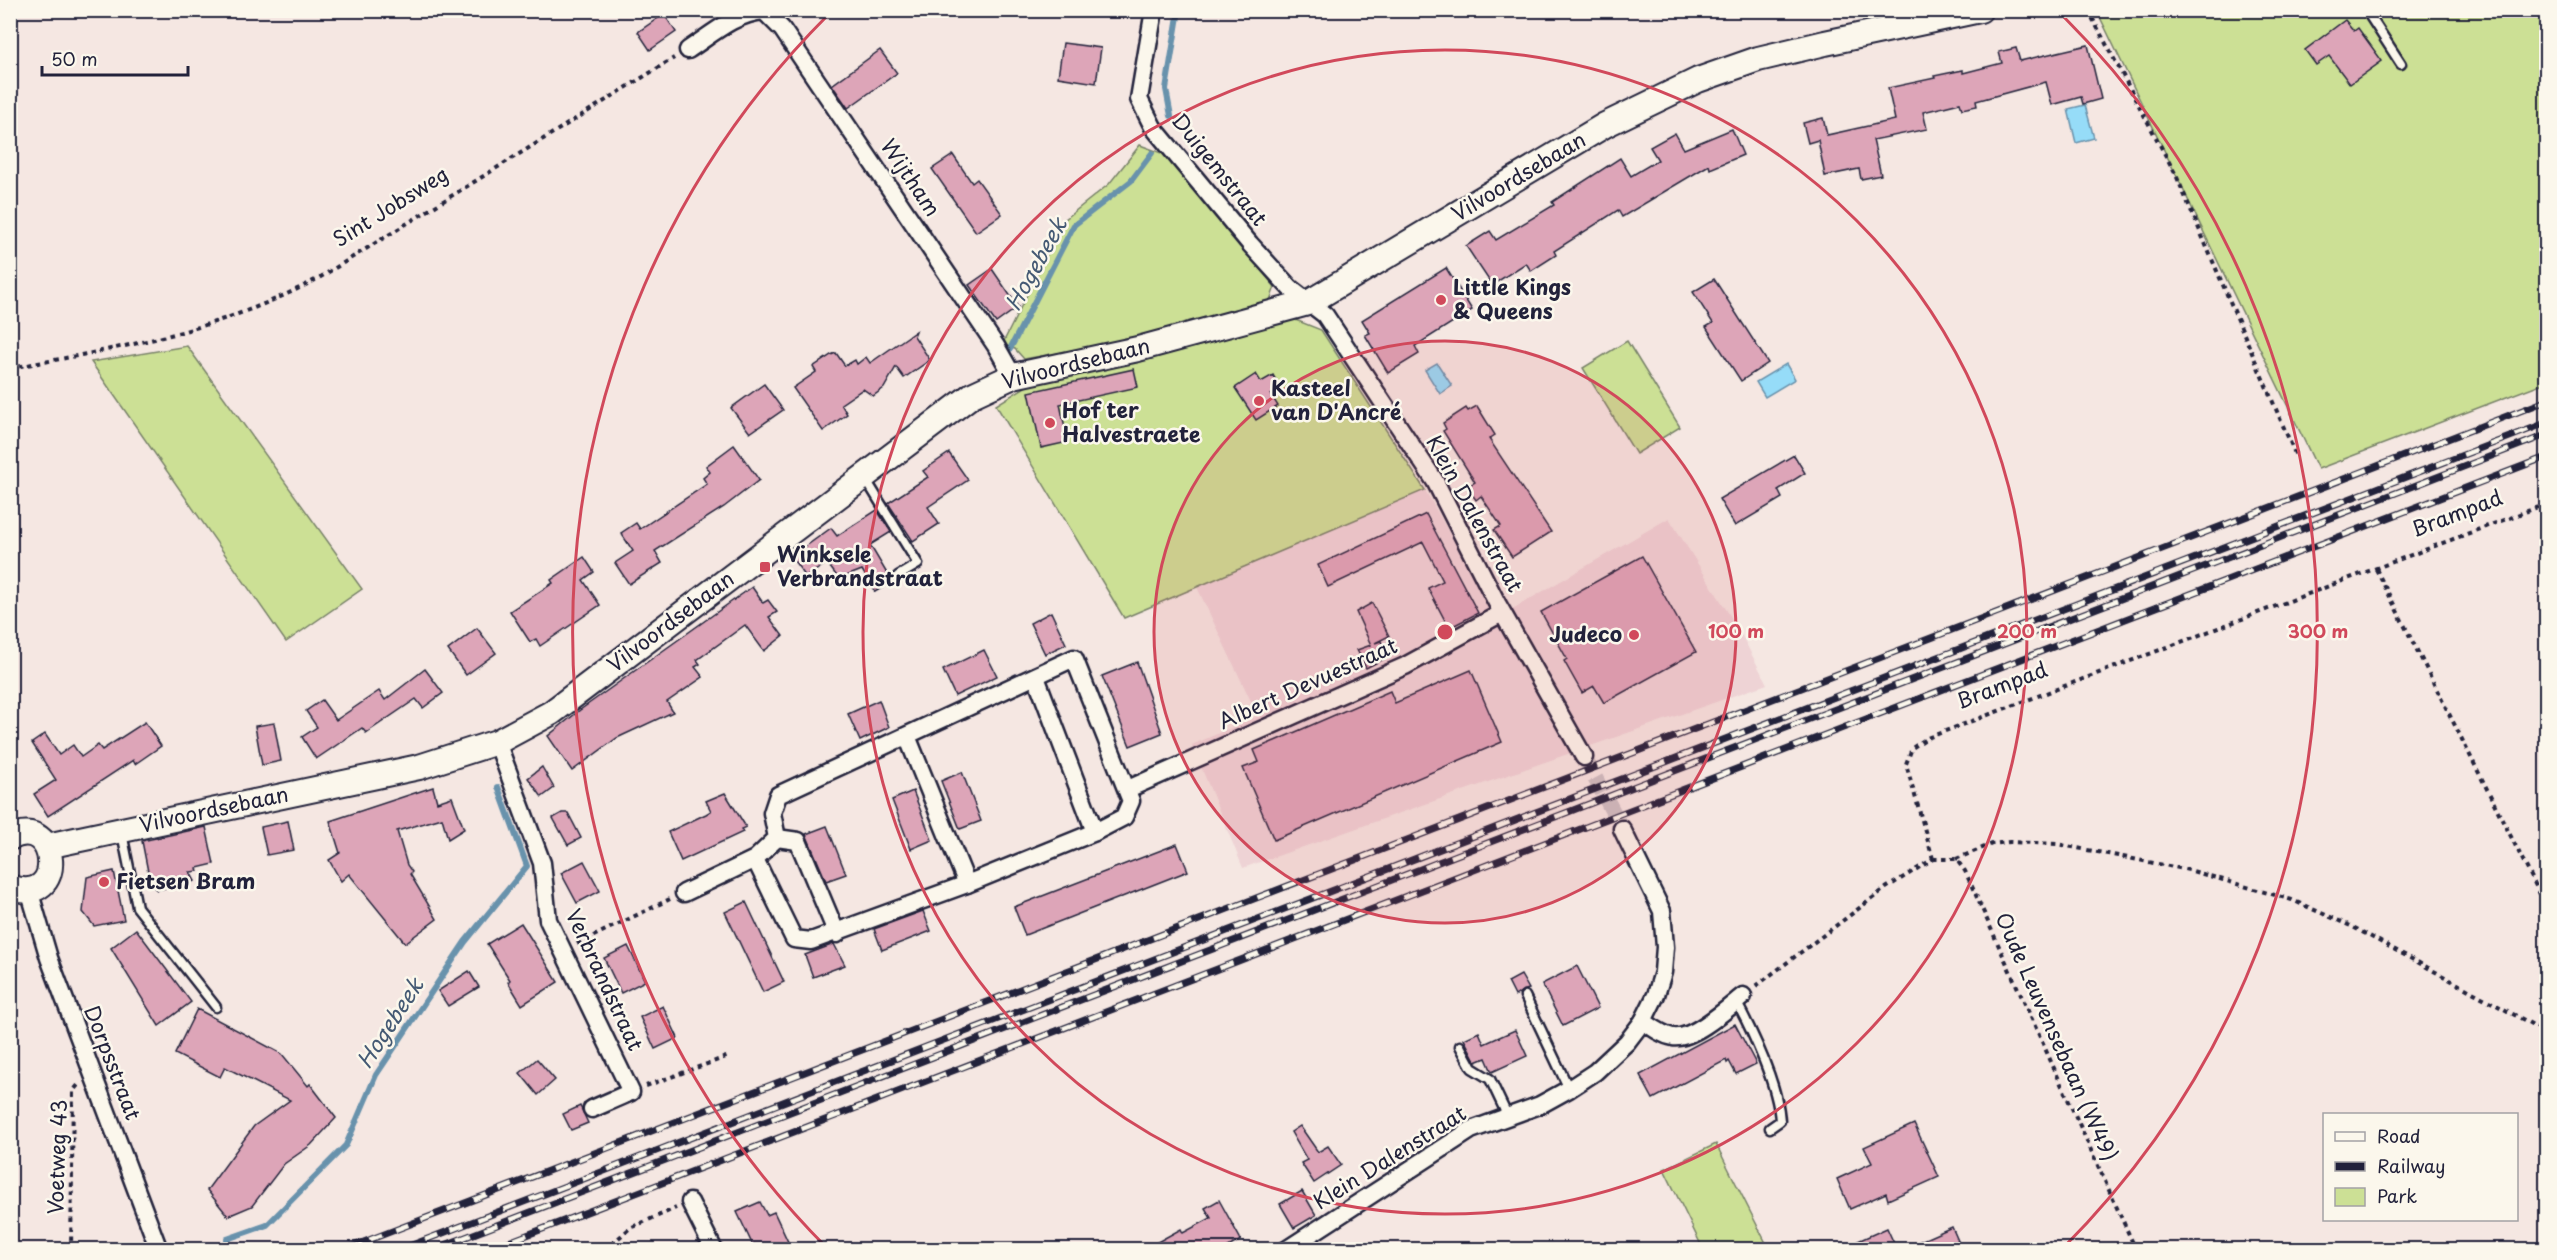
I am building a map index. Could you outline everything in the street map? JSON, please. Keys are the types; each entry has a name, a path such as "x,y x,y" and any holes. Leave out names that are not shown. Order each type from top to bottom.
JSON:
{"street":[{"path":"688,50 736,18 764,10"},
{"name":"Wijtham","path":"764,10 782,29 996,346 1013,376"},
{"name":"Duigemstraat","path":"1154,10 1139,99 1153,127 1250,244 1290,288 1308,303"},
{"name":"Vilvoordsebaan","path":"47,846 419,767 497,742 551,713 972,395 1013,376 1138,349 1308,303 1605,125 1698,80 1758,60 1814,45 1980,10"},
{"name":"Klein Dalenstraat","path":"1308,303 1325,315 1435,481 1502,613 1584,757"},
{"name":"Albert Devuestraat","path":"1128,789 1405,666 1502,613"},
{"path":"755,859 794,939 812,941 837,934 967,884 1095,832 1124,817 1131,801 1074,658 778,795 772,813 777,838"},
{"path":"1036,677 1095,832"},
{"path":"907,736 967,884"},
{"name":"Verbrandstraat","path":"497,742 542,863 548,920 632,1092"},
{"name":"Klein Dalenstraat","path":"1286,1250 1471,1130 1540,1105 1569,1089 1595,1072 1627,1042 1643,1021 1656,995 1663,972 1665,947 1662,911 1622,829"},
{"path":"12,833 27,834 38,838 47,846 51,856 52,867 47,878 39,886 20,889"},
{"path":"684,892 755,859 777,838"},
{"path":"777,838 798,841 837,934"},
{"name":"Dorpsstraat","path":"20,889 49,958 159,1250"},
{"path":"1643,1021 1658,1031 1675,1037 1701,1027 1740,999"},
{"path":"592,1109 632,1092"},
{"path":"690,1202 714,1250"}],"lane":[{"path":"2366,10 2401,64"},
{"path":"865,478 918,564 898,576"},
{"path":"121,830 137,907 216,1007"},
{"path":"1525,996 1569,1089"},
{"path":"1740,999 1779,1104 1780,1121 1770,1128"},
{"path":"1460,1046 1472,1068 1490,1079 1508,1117"}],"path":[{"path":"2088,10 2176,175 2296,456"},
{"name":"Sint Jobsweg","path":"10,368 78,356 179,333 241,315 284,297 319,278 688,50"},
{"name":"Brampad","path":"1933,859 1905,764 1912,748 1927,738 2547,504"},
{"path":"2376,570 2547,906"},
{"path":"1740,999 1887,888 1933,859 1956,860 1992,844 2010,842 2057,844 2189,870 2292,900 2353,927 2547,1032"},
{"name":"Oude Leuvensebaan (W49)","path":"1956,860 1965,871 2136,1250"},
{"path":"563,951 684,892"},
{"path":"632,1092 729,1056"},
{"name":"Voetweg 43","path":"71,1250 74,1091 91,1071"},
{"path":"605,1250 630,1228 690,1202"}],"shaded area":[{"path":"1425,490 1496,616 1516,607 1669,518 1739,630 1767,684 1243,868 1192,745 1258,716 1197,587"}],"green space":[{"path":"2097,11 2546,11 2546,382 2318,469"},
{"path":"1140,145 1164,154 1275,287 1269,303 1144,338 1024,359 1015,349 1002,345 1064,220 1109,184"},
{"path":"1288,317 1321,330 1425,490 1124,618 996,405 1030,384"},
{"path":"1627,341 1680,427 1636,454 1583,368"},
{"path":"187,346 362,589 286,642 91,362"},
{"path":"1716,1144 1769,1249 1703,1249 1664,1169"}],"water":[{"path":"2085,105 2094,138 2076,143 2068,109"},
{"path":"1437,363 1452,386 1440,394 1425,370"},
{"path":"1786,364 1795,379 1765,397 1756,382"}],"building":[{"path":"664,14 676,32 650,50 638,32"},
{"path":"2345,20 2354,31 2358,28 2382,61 2350,84 2329,56 2316,65 2305,50"},
{"path":"1063,43 1101,48 1096,83 1058,77"},
{"path":"2088,45 2101,99 2083,104 2081,97 2052,105 2046,82 1976,101 1977,106 1962,109 1960,103 1923,112 1927,129 1873,140 1881,175 1861,179 1859,169 1825,176 1818,140 1808,143 1803,123 1823,118 1827,135 1895,120 1888,88 1935,78 1934,76 1963,70 1963,73 2002,63 1999,52 2016,48 2020,61"},
{"path":"880,50 897,73 848,108 832,85"},
{"path":"1732,129 1743,155 1710,169 1709,165 1622,217 1618,210 1554,251 1556,255 1531,271 1526,263 1492,285 1466,246 1490,231 1496,240 1554,205 1552,202 1620,158 1631,176 1658,160 1650,147 1675,133 1684,149"},
{"path":"953,155 972,183 977,179 1002,214 976,232 932,169"},
{"path":"1446,268 1472,310 1415,346 1419,354 1388,373 1365,335 1370,333 1362,320"},
{"path":"992,269 1018,307 996,323 969,285"},
{"path":"1714,279 1768,363 1741,381 1706,327 1713,323 1693,292"},
{"path":"916,331 914,336 930,360 904,378 896,367 884,388 873,396 863,389 841,404 847,414 823,431 793,388 816,372 813,367 831,355 836,353 845,366 855,360 857,364 866,357 870,363"},
{"name":"Hof ter Halvestraete","path":"1134,369 1138,387 1060,404 1068,442 1041,448 1029,392"},
{"name":"Kasteel van D'Ancré","path":"1256,374 1261,382 1273,375 1281,389 1271,395 1278,406 1256,420 1235,388"},
{"path":"764,384 783,410 750,433 731,408"},
{"path":"1477,406 1495,435 1489,439 1551,532 1512,557 1494,530 1501,526 1481,496 1476,500 1467,487 1475,482 1443,431 1446,429 1443,423 1466,408 1468,411"},
{"path":"734,445 759,480 724,507 655,551 662,563 629,584 615,563 633,551 621,533 636,523 640,529 707,484 703,478 710,472 706,466"},
{"path":"949,453 968,480 928,507 939,524 913,541 888,503 928,477 923,471"},
{"path":"1794,455 1805,473 1778,490 1782,498 1735,526 1719,499"},
{"path":"877,510 891,532 870,545 892,582 875,592 862,570 839,579 827,563 806,577 791,557 831,528 837,536"},
{"path":"1426,514 1478,613 1449,628 1428,588 1443,581 1423,542 1328,587 1318,565"},
{"name":"Judeco","path":"1642,556 1696,652 1604,703 1594,686 1582,693 1564,661 1567,659 1541,612"},
{"path":"584,557 594,572 583,580 600,605 540,646 536,639 530,642 510,611 553,583 551,580"},
{"path":"752,587 763,603 768,600 777,612 769,617 783,636 764,651 745,625 697,660 700,664 695,667 703,677 667,702 673,712 617,738 572,771 548,736 580,710"},
{"path":"1372,603 1389,636 1375,643 1381,641 1388,657 1366,668 1357,650 1371,645 1356,612"},
{"path":"1051,612 1066,644 1045,654 1030,623"},
{"path":"477,628 496,653 466,675 448,650"},
{"path":"984,650 997,676 955,696 943,670"},
{"path":"1137,662 1162,733 1130,746 1102,676"},
{"path":"425,669 443,693 423,708 416,699 366,733 362,728 316,759 302,737 317,727 306,711 322,700 336,720 379,691 385,700"},
{"path":"1471,670 1502,742 1274,840 1243,768 1259,762 1254,750 1390,691 1395,703"},
{"path":"879,700 889,727 860,741 848,714"},
{"path":"145,722 161,746 135,764 133,760 48,816 34,794 56,780 32,743 45,734 59,755 73,745 81,757 98,745 102,750"},
{"path":"274,723 281,761 262,765 255,726"},
{"path":"542,767 554,788 542,797 528,778"},
{"path":"962,772 981,821 960,829 941,781"},
{"path":"433,787 437,802 452,797 464,829 448,839 442,818 397,831 407,865 412,872 410,874 437,919 405,943 349,874 341,881 329,860 340,853 330,821"},
{"path":"913,791 932,840 911,849 892,800"},
{"path":"725,793 746,827 741,829 743,832 681,861 668,832 711,811 706,801"},
{"path":"562,813 568,813 581,838 568,845 553,818"},
{"path":"288,821 294,850 267,855 261,827"},
{"path":"827,826 846,874 826,881 806,834"},
{"path":"206,827 214,864 190,872 195,881 157,890 150,882 142,841"},
{"path":"1177,844 1188,871 1025,935 1014,907"},
{"path":"584,861 600,891 577,903 561,873"},
{"path":"114,871 124,920 94,926 83,912 87,877"},
{"path":"746,902 784,982 763,992 725,912"},
{"path":"923,911 931,931 882,950 874,929"},
{"path":"521,923 558,982 522,1005 508,982 510,980 487,944"},
{"path":"136,929 191,1002 159,1026 111,948"},
{"path":"834,944 845,965 813,977 805,955"},
{"path":"628,946 645,981 621,993 604,958"},
{"path":"1577,966 1598,1008 1563,1026 1542,984"},
{"path":"469,971 479,987 448,1006 438,991"},
{"path":"1521,975 1529,989 1515,996 1508,982"},
{"path":"663,1006 678,1038 655,1049 640,1017"},
{"path":"197,1009 282,1054 308,1086 310,1084 336,1118 311,1145 284,1164 252,1206 228,1216 207,1190 254,1126 290,1100 225,1067 220,1077 175,1054"},
{"path":"1735,1024 1756,1064 1736,1074 1729,1061 1727,1063 1726,1060 1653,1099 1640,1075"},
{"path":"1515,1030 1527,1056 1492,1072 1486,1058 1476,1062 1464,1039 1479,1032 1484,1044"},
{"path":"537,1059 555,1080 538,1095 520,1073"},
{"path":"580,1106 588,1123 571,1130 563,1114"},
{"path":"1914,1124 1939,1177 1888,1200 1886,1193 1850,1209 1837,1179 1872,1163 1864,1147"},
{"path":"1300,1126 1318,1152 1328,1146 1341,1165 1314,1183 1301,1163 1307,1160 1291,1132"},
{"path":"1302,1191 1316,1215 1294,1228 1280,1204"},
{"path":"1219,1200 1241,1240 1223,1250 1143,1250 1181,1229 1183,1233 1211,1218 1205,1208"},
{"path":"760,1202 767,1215 774,1212 789,1244 776,1250 755,1250 737,1212"},
{"path":"1952,1227 1962,1250 1900,1250"},
{"path":"1887,1228 1897,1250 1838,1250"}],"waterway":[{"name":"Hogebeek","path":"1171,116 1166,89 1179,10"},
{"name":"Hogebeek","path":"1010,349 1074,225 1131,181 1152,153"},
{"name":"Hogebeek","path":"228,1250 227,1239 267,1225 346,1145 376,1075 465,942 527,866 498,787"}],"tunnel":[{"path":"1584,757 1622,829"}],"railway":[{"path":"343,1250 2546,401"},
{"path":"399,1250 2546,423"},
{"path":"432,1250 2546,435"},
{"path":"488,1250 2546,457"}],"place":[{"name":"Little Kings & Queens","path":"1441,300"},
{"name":"Kasteel van D'Ancré","path":"1259,401"},
{"name":"Hof ter Halvestraete","path":"1050,423"},
{"name":"Winksele Verbrandstraat","path":"765,567"},
{"name":"Judeco","path":"1634,635"},
{"name":"Fietsen Bram","path":"104,882"}]}
